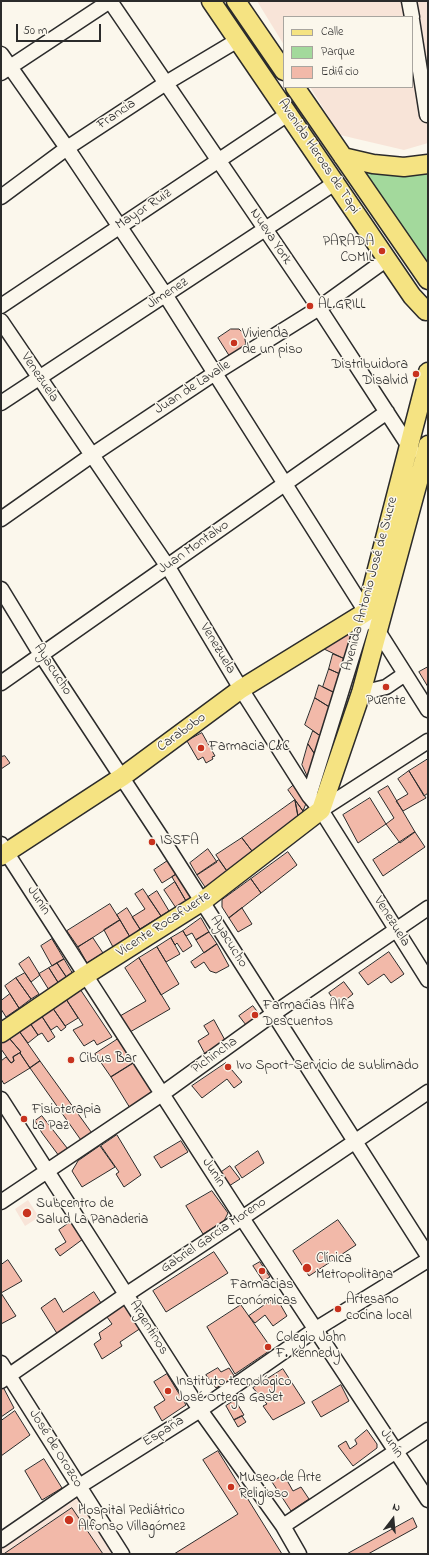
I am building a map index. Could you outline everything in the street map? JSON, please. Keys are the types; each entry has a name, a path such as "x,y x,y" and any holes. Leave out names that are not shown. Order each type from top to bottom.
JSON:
{"main road":[{"name":"Avenida Heroes de Tapi","path":"211,1 412,296 427,311"},
{"path":"236,1 283,70"},
{"name":"Avenida Heroes de Tapi","path":"296,88 425,275"},
{"path":"343,156 373,164 404,167 428,164"},
{"name":"Avenida Antonio José de Sucre","path":"366,612 408,444 428,372"},
{"name":"Avenida Antonio José de Sucre","path":"321,810 361,693 425,471 428,444"},
{"name":"Carabobo","path":"3,851 122,777 241,690 366,612"},
{"name":"Vicente Rocafuerte","path":"1,1033 86,975 203,901 321,810"}],"street":[{"path":"6,70 110,1"},
{"name":"Nueva York","path":"110,1 319,308 425,471"},
{"path":"409,1 412,16"},
{"path":"413,24 427,115"},
{"name":"Francia","path":"1,197 67,148 166,83 238,40"},
{"path":"1,54 6,70 67,148 166,296 428,710"},
{"name":"Mayor Ruiz","path":"1,306 288,114"},
{"name":"Jimenez","path":"1,403 336,183"},
{"name":"Juan de Lavalle","path":"1,519 92,455 215,373 319,308 387,260"},
{"name":"Venezuela","path":"1,321 168,567 241,690 309,796 321,810 428,980"},
{"name":"Juan Montalvo","path":"1,683 387,412"},
{"name":"Ayacucho","path":"1,589 41,654 203,901 354,1142 428,1256"},
{"name":"Avenida Antonio José de Sucre","path":"309,796 366,612"},
{"path":"361,693 386,687 405,674"},
{"path":"321,810 428,741"},
{"name":"Junín","path":"3,851 86,975 242,1218 428,1500"},
{"name":"Pichincha","path":"1,1202 162,1094 273,1014 428,908"},
{"name":"Gabriel García Moreno","path":"5,1378 127,1294 428,1092"},
{"name":"Argentinos","path":"1,1099 200,1410 283,1526 299,1554"},
{"name":"España","path":"1,1540 78,1487 200,1410 316,1329 428,1260"},
{"name":"José de Orozco","path":"1,1363 5,1378 122,1554"},
{"path":"283,1526 397,1452 428,1430"}],"shaded area":[{"path":"257,1 428,1 428,143 404,150 340,135 311,88 413,88 413,16 283,16 283,43"},
{"name":"Subcentro de Salud La Panaderia","path":"28,1200 39,1217 25,1226 15,1209"},
{"name":"Hospital Pediátrico Alfonso Villagómez","path":"80,1494 120,1554 1,1554 1,1545"}],"green space":[{"path":"355,163 428,170 428,270"}],"building":[{"name":"Vivienda de un piso","path":"231,329 239,329 244,334 246,345 230,357 218,338"},
{"path":"348,632 352,634 345,659 324,649"},
{"path":"333,654 345,659 340,674 329,669"},
{"path":"428,667 428,687 419,672"},
{"path":"329,669 340,674 335,693 323,687"},
{"path":"319,685 335,693 331,708 315,698"},
{"path":"315,698 331,708 322,737 305,725"},
{"path":"313,731 322,737 316,756 308,744"},
{"name":"Farmacia C&C","path":"202,733 215,756 206,763 203,757 198,760 187,741"},
{"path":"308,744 316,756 309,780 302,765"},
{"path":"5,756 10,763 1,769 1,757"},
{"path":"428,759 428,793 424,796 409,771"},
{"path":"409,771 426,798 403,811 396,801 408,794 398,779"},
{"path":"295,784 307,801 303,811 288,790"},
{"path":"388,786 415,832 400,843 386,824 394,818 378,792"},
{"path":"370,798 386,824 358,843 343,815"},
{"path":"295,800 299,821 255,855 242,838"},
{"path":"295,800 303,811 299,821"},
{"path":"415,832 425,847 383,876 373,860"},
{"path":"242,838 255,855 229,874 216,855"},
{"path":"208,849 217,862 197,875 190,863"},
{"path":"288,852 297,865 261,893 251,879"},
{"path":"169,860 178,873 162,883 154,870"},
{"path":"219,860 229,874 207,890 197,875"},
{"path":"178,873 194,896 186,901 172,877"},
{"path":"251,879 261,893 229,918 222,907 222,900"},
{"path":"175,882 186,901 176,908 164,890"},
{"path":"143,889 161,916 140,929 132,917 145,909 135,894"},
{"path":"157,891 169,911 161,916 148,897"},
{"path":"110,904 120,920 78,947 67,931"},
{"path":"127,908 140,929 130,937 117,915"},
{"path":"242,908 252,924 238,932 229,918"},
{"path":"201,918 209,932 196,940 192,933 186,936 183,931"},
{"path":"120,920 130,937 113,947 104,930"},
{"path":"183,931 192,946 183,952 177,943 175,945 171,938"},
{"path":"209,932 217,944 204,953 196,940"},
{"path":"93,938 103,953 87,963 78,947"},
{"path":"171,938 180,954 166,962 157,947"},
{"path":"52,939 64,959 52,966 41,946"},
{"path":"217,944 229,966 216,973 210,971 204,962 195,968 191,962"},
{"path":"157,947 179,984 161,995 139,958"},
{"path":"389,952 404,974 391,983 384,974 368,985 359,973"},
{"path":"29,957 40,975 31,982 19,964"},
{"path":"139,958 170,1009 130,1032 120,1016 146,1001 125,968"},
{"path":"64,959 73,974 67,978 57,963"},
{"path":"57,963 67,978 59,984 49,968"},
{"path":"49,968 59,984 49,990 39,974"},
{"path":"25,973 39,994 31,999 16,978"},
{"path":"16,978 31,999 19,1008 5,986"},
{"path":"344,982 353,994 338,1006 329,993"},
{"path":"80,989 112,1037 97,1045 94,1040 84,1046 73,1030 83,1025 66,999"},
{"path":"10,994 19,1008 6,1017 1,1009 1,1001"},
{"path":"66,999 78,1018 65,1026 52,1007"},
{"path":"253,1006 260,1015 246,1025 239,1016"},
{"path":"52,1007 66,1027 61,1031 57,1026 51,1030 41,1015"},
{"path":"41,1015 55,1037 48,1042 42,1033 38,1035 30,1023"},
{"path":"214,1020 226,1042 205,1054 198,1041 209,1034 204,1026"},
{"path":"30,1023 38,1035 28,1043 19,1031"},
{"path":"19,1031 40,1061 30,1068 20,1053 21,1052 9,1038"},
{"path":"9,1038 21,1052 13,1057 14,1061 11,1063 1,1049 1,1043"},
{"path":"118,1039 135,1062 111,1077 95,1054"},
{"path":"20,1053 30,1068 4,1084 1,1079 1,1061 6,1057 11,1063 14,1061 13,1057"},
{"path":"40,1061 94,1136 83,1143 30,1068"},
{"path":"135,1062 154,1093 130,1108 111,1077"},
{"path":"226,1063 242,1082 234,1088 227,1079 202,1098 192,1086"},
{"path":"42,1116 71,1153 62,1160 35,1121"},
{"path":"117,1135 141,1175 124,1187 116,1174 119,1172 101,1146"},
{"path":"181,1141 188,1152 161,1168 154,1157"},
{"path":"100,1146 115,1167 82,1187 72,1171 78,1161"},
{"path":"258,1151 264,1163 242,1178 235,1167"},
{"path":"230,1166 240,1179 229,1186 220,1173"},
{"path":"212,1191 228,1213 224,1221 203,1234 186,1206"},
{"path":"338,1220 356,1245 309,1276 293,1251"},
{"path":"72,1221 83,1239 60,1256 55,1249 66,1242 59,1230"},
{"path":"214,1252 228,1273 166,1312 153,1291"},
{"path":"8,1260 22,1281 1,1293 1,1265"},
{"name":"Farmacias Económicas","path":"260,1262 270,1277 263,1281 253,1266"},
{"path":"94,1292 103,1306 58,1335 41,1308 55,1298 63,1312"},
{"path":"1,1293 16,1316 1,1324"},
{"path":"276,1297 287,1316 273,1326 265,1315 255,1323 249,1316"},
{"path":"124,1305 141,1328 120,1342 122,1346 102,1359 94,1344 101,1339 99,1333 112,1324 107,1317"},
{"name":"Colegio John F. Kennedy","path":"241,1305 272,1349 235,1374 207,1327"},
{"path":"218,1368 221,1372 229,1368 235,1377 216,1388 206,1375"},
{"path":"283,1369 305,1403 273,1420 263,1406 267,1404 253,1388"},
{"name":"Instituto tecnológico José Ortega Gaset","path":"167,1374 186,1405 162,1421 154,1407 165,1400 154,1382"},
{"path":"2,1385 14,1408 1,1417 1,1386"},
{"path":"341,1385 349,1401 321,1417 312,1402"},
{"path":"235,1400 244,1415 234,1420 226,1406"},
{"path":"15,1411 30,1435 1,1456 1,1421"},
{"path":"242,1416 246,1422 238,1427 234,1420"},
{"path":"367,1430 377,1444 377,1448 353,1466 338,1446 346,1441 350,1449 357,1444 355,1440"},
{"name":"Museo de Arte Religioso","path":"218,1451 282,1554 174,1554 238,1514 203,1460"},
{"path":"44,1459 62,1488 42,1500 25,1471"},
{"path":"284,1475 293,1491 301,1487 309,1499 291,1511 272,1482"},
{"path":"72,1508 103,1554 4,1554"},
{"path":"413,1518 417,1527 368,1554 347,1554"}],"place":[{"name":"PARADA COMIL","path":"382,251"},
{"name":"AL GRILL","path":"310,306"},
{"name":"Vivienda de un piso","path":"234,343"},
{"name":"Distribuidora Disalvid","path":"416,374"},
{"name":"Puente","path":"386,687"},
{"name":"Farmacia C&C","path":"201,748"},
{"name":"ISSFA","path":"152,842"},
{"name":"Farmacias Alfa Descuentos","path":"255,1015"},
{"name":"Cibus Bar","path":"71,1060"},
{"name":"Ivo Sport-Servicio de sublimado","path":"228,1067"},
{"name":"Fisioterapia La Paz","path":"24,1119"},
{"name":"Subcentro de Salud La Panaderia","path":"27,1213"},
{"name":"Clínica Metropolitana","path":"307,1268"},
{"name":"Farmacias Económicas","path":"262,1271"},
{"name":"Artesano cocina local","path":"338,1309"},
{"name":"Colegio John F. Kennedy","path":"268,1347"},
{"name":"Instituto tecnológico José Ortega Gaset","path":"168,1391"},
{"name":"Museo de Arte Religioso","path":"231,1487"},
{"name":"Hospital Pediátrico Alfonso Villagómez","path":"69,1520"}]}
